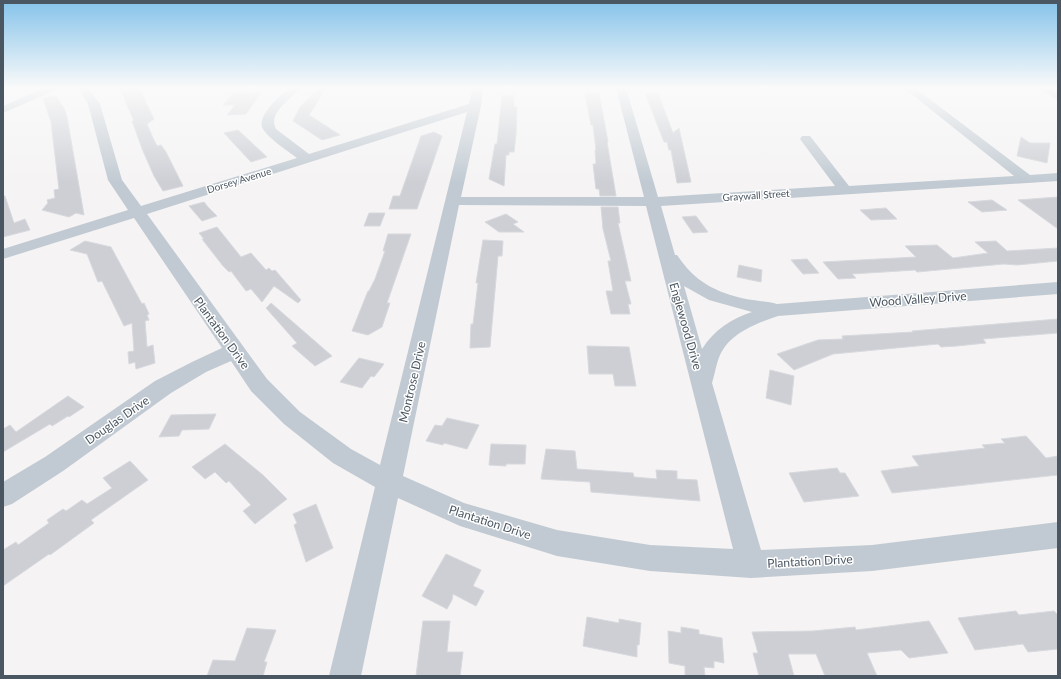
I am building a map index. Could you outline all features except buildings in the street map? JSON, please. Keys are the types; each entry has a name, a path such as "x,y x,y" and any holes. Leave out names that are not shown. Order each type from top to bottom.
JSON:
{"street":[{"name":"Plantation Drive","path":"98,120 114,180 259,385 292,418 342,456 389,482 460,514 557,543 650,558 751,564 872,558 1058,536"},
{"path":"268,120 268,125 271,131 307,159"},
{"name":"Dorsey Avenue","path":"3,254 432,120"},
{"name":"Montrose Drive","path":"345,676 472,120"},
{"name":"Englewood Drive","path":"629,120 751,564"},
{"path":"950,120 1027,179"},
{"path":"806,139 845,190"},
{"name":"Graywall Street","path":"454,201 652,202 1058,177"},
{"name":"Wood Valley Drive","path":"660,233 673,264 681,274 693,284 708,293 729,301 752,307 777,310 1058,288"},
{"name":"Wood Valley Drive","path":"702,382 710,353 725,334 747,320 777,310"},
{"name":"Douglas Drive","path":"3,496 54,464 163,387 198,367 234,351"}]}
